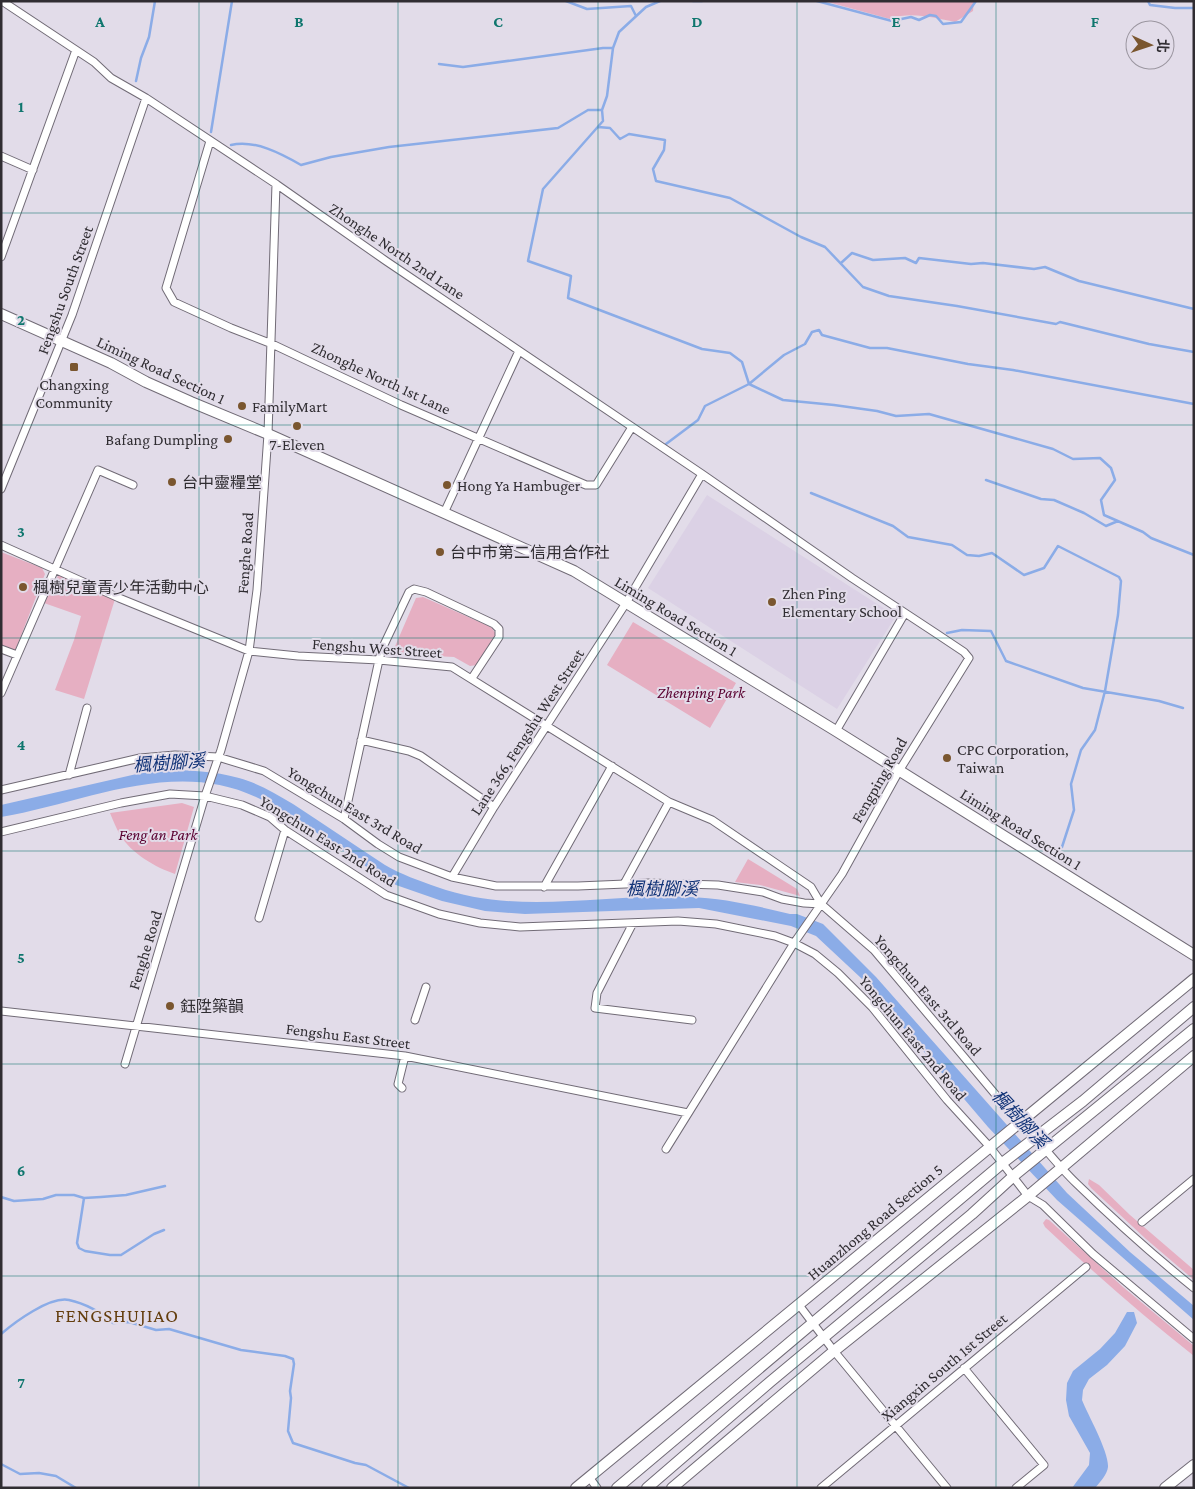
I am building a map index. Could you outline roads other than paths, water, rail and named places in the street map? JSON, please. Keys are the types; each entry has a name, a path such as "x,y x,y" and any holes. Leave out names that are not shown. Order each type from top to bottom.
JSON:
{"street":[{"name":"Zhonghe North 2nd Lane","path":"5,3 94,62 111,78 146,98 276,184 386,261 964,652 970,658 967,664"},
{"path":"1,257 76,50"},
{"name":"Fengshu South Street","path":"1,489 62,342 146,98"},
{"name":"Zhonghe North 1st Lane","path":"210,141 166,288 174,302 230,328 272,344 401,405 586,485 596,485 632,427"},
{"path":"1,156 33,170"},
{"name":"Fenghe Road","path":"125,1064 249,651 257,590 268,434 276,184"},
{"name":"Liming Road Section 1","path":"1,314 111,363 146,382 268,434 574,571 899,770 1194,955"},
{"path":"444,513 519,351"},
{"path":"1,693 98,470 133,485"},
{"name":"Lane 366, Fengshu West Street","path":"452,877 494,807 626,603 702,474"},
{"name":"Fengshu West Street","path":"1,545 249,651 298,656 379,660 452,668 472,678 669,802 712,820 811,887 819,907"},
{"path":"344,819 379,660 404,599 409,592 414,589 420,590 494,624 499,629 499,638 472,678"},
{"path":"836,731 905,613"},
{"path":"1,648 17,655"},
{"name":"Fengping Road","path":"794,943 842,874 899,770 967,664"},
{"path":"69,775 88,708"},
{"path":"361,740 409,751 420,756 494,807"},
{"name":"Yongchun East 3rd Road","path":"1,790 140,758 174,755 218,757 264,772 344,819 399,857 452,877 496,886 544,887 692,883 718,885 762,892 782,899 819,907 874,950 1011,1113 1061,1168 1124,1228 1194,1288"},
{"path":"544,887 612,766"},
{"name":"Yongchun East 2nd Road","path":"1,832 121,803 170,794 205,796 242,805 270,817 285,830 386,895 439,914 480,923 520,927 678,921 716,924 775,936 794,943 815,954 838,973 872,1007 947,1100 991,1145 1030,1195 1093,1254 1194,1339"},
{"path":"624,884 669,802"},
{"path":"259,918 285,830"},
{"path":"633,923 597,993 595,1008 692,1020"},
{"path":"666,1149 794,943"},
{"name":"Huanzhong Road Section 5","path":"576,1488 1194,979"},
{"path":"415,1020 426,987"},
{"path":"618,1488 811,1323 1004,1162 1084,1101 1194,1007"},
{"name":"Fengshu East Street","path":"1,1011 406,1056 688,1113"},
{"path":"646,1488 1015,1175 1194,1029"},
{"path":"402,1088 398,1084 406,1056"},
{"path":"672,1488 834,1351 1030,1195 1194,1056"},
{"path":"1142,1222 1194,1179"},
{"name":"Xiangxin South 1st Street","path":"821,1488 1086,1267"},
{"path":"798,1305 946,1488"},
{"path":"964,1368 1044,1465 1016,1488"},
{"path":"1165,1488 1194,1465"},
{"path":"589,1477 597,1488"}],"water":[{"path":"164,770 211,772 246,780 267,789 293,804 391,868 430,885 467,896 530,902 658,897 702,898 797,914 823,924 876,977 1067,1193 1130,1252 1194,1306 1194,1320 1057,1200 988,1127 861,978 816,936 791,926 699,908 525,914 485,911 442,901 396,885 273,805 225,786 193,782 161,782 96,794 1,817 1,805 141,773"},
{"path":"1127,1312 1134,1312 1137,1323 1125,1346 1107,1365 1089,1379 1083,1390 1082,1400 1105,1452 1108,1467 1103,1478 1095,1488 1072,1488 1089,1465 1090,1453 1069,1416 1066,1400 1067,1383 1073,1371 1100,1349 1115,1333"}],"waterway":[{"path":"136,81 141,58 149,37 155,1"},
{"path":"211,132 232,1"},
{"path":"566,1 587,9 631,6 636,16"},
{"path":"602,110 607,96 613,48 619,32 646,7 660,1"},
{"path":"693,1 702,1"},
{"path":"817,1 892,21 911,17 919,20 930,15 936,16 943,24 961,22 976,1"},
{"path":"1148,1 1150,5 1194,8"},
{"path":"439,64 463,67 613,48"},
{"path":"231,145 249,144 258,146 277,152 301,165 331,157 389,147 558,128 588,110 602,110 603,121 543,189 528,261 571,276 568,298 702,349 730,353 742,362 749,384 783,400 877,411 896,416 929,414 1053,449 1073,459 1100,458 1111,468 1115,480 1101,500 1104,515 1143,532 1151,538 1194,555"},
{"path":"598,127 610,128 620,139 629,134 665,140 664,150 653,169 656,181 730,198 801,237 825,247 863,287 889,296 1056,324 1060,322 1149,344 1194,352"},
{"path":"841,263 852,253 873,260 905,258 916,263 919,258 1034,269 1045,267 1079,281 1194,309"},
{"path":"666,444 698,420 705,406 749,384 784,355 805,344 812,332 819,330 822,335 870,348 887,348 1194,404"},
{"path":"986,480 1041,499 1054,500 1084,513 1106,526 1118,521"},
{"path":"811,493 893,526 908,537 952,545 967,555 979,556 992,553 1024,575 1044,568 1058,546 1119,577 1121,581 1118,615 1105,691 1095,730 1081,750 1071,784 1074,810 1062,847"},
{"path":"947,633 962,630 991,631 1006,661 1083,688 1159,701 1183,708"},
{"path":"1,1197 14,1201 43,1199 56,1195 74,1195 84,1198 101,1197 126,1195 165,1186"},
{"path":"84,1198 77,1243 79,1248 85,1251 121,1255 154,1234 164,1230"},
{"path":"1,1334 33,1311 52,1302 69,1300 93,1309 113,1323 129,1322 156,1330 169,1329 241,1350 285,1356 293,1359 288,1431 293,1443 366,1465 409,1488"},
{"path":"1,1464 20,1474 39,1473 56,1476 76,1488"}],"place":[{"name":"Changxing Community","path":"74,367"},
{"name":"FamilyMart","path":"242,406"},
{"name":"7-Eleven","path":"297,426"},
{"name":"Bafang Dumpling","path":"228,439"},
{"name":"台中靈糧堂","path":"172,482"},
{"name":"Hong Ya Hambuger","path":"447,485"},
{"name":"台中市第二信用合作社","path":"440,552"},
{"name":"楓樹兒童青少年活動中心","path":"23,587"},
{"name":"Zhen Ping Elementary School","path":"772,602"},
{"name":"CPC Corporation, Taiwan","path":"947,758"},
{"name":"鈺陞築韻","path":"170,1006"}],"district":[{"name":"FENGSHUJIAO","path":"117,1315"}],"park label":[{"name":"Zhenping Park","path":"701,692"},
{"name":"Feng'an Park","path":"158,834"}],"water label":[{"name":"楓樹腳溪","path":"169,763"},
{"name":"楓樹腳溪","path":"662,889"},
{"name":"楓樹腳溪","path":"1020,1119"}]}
